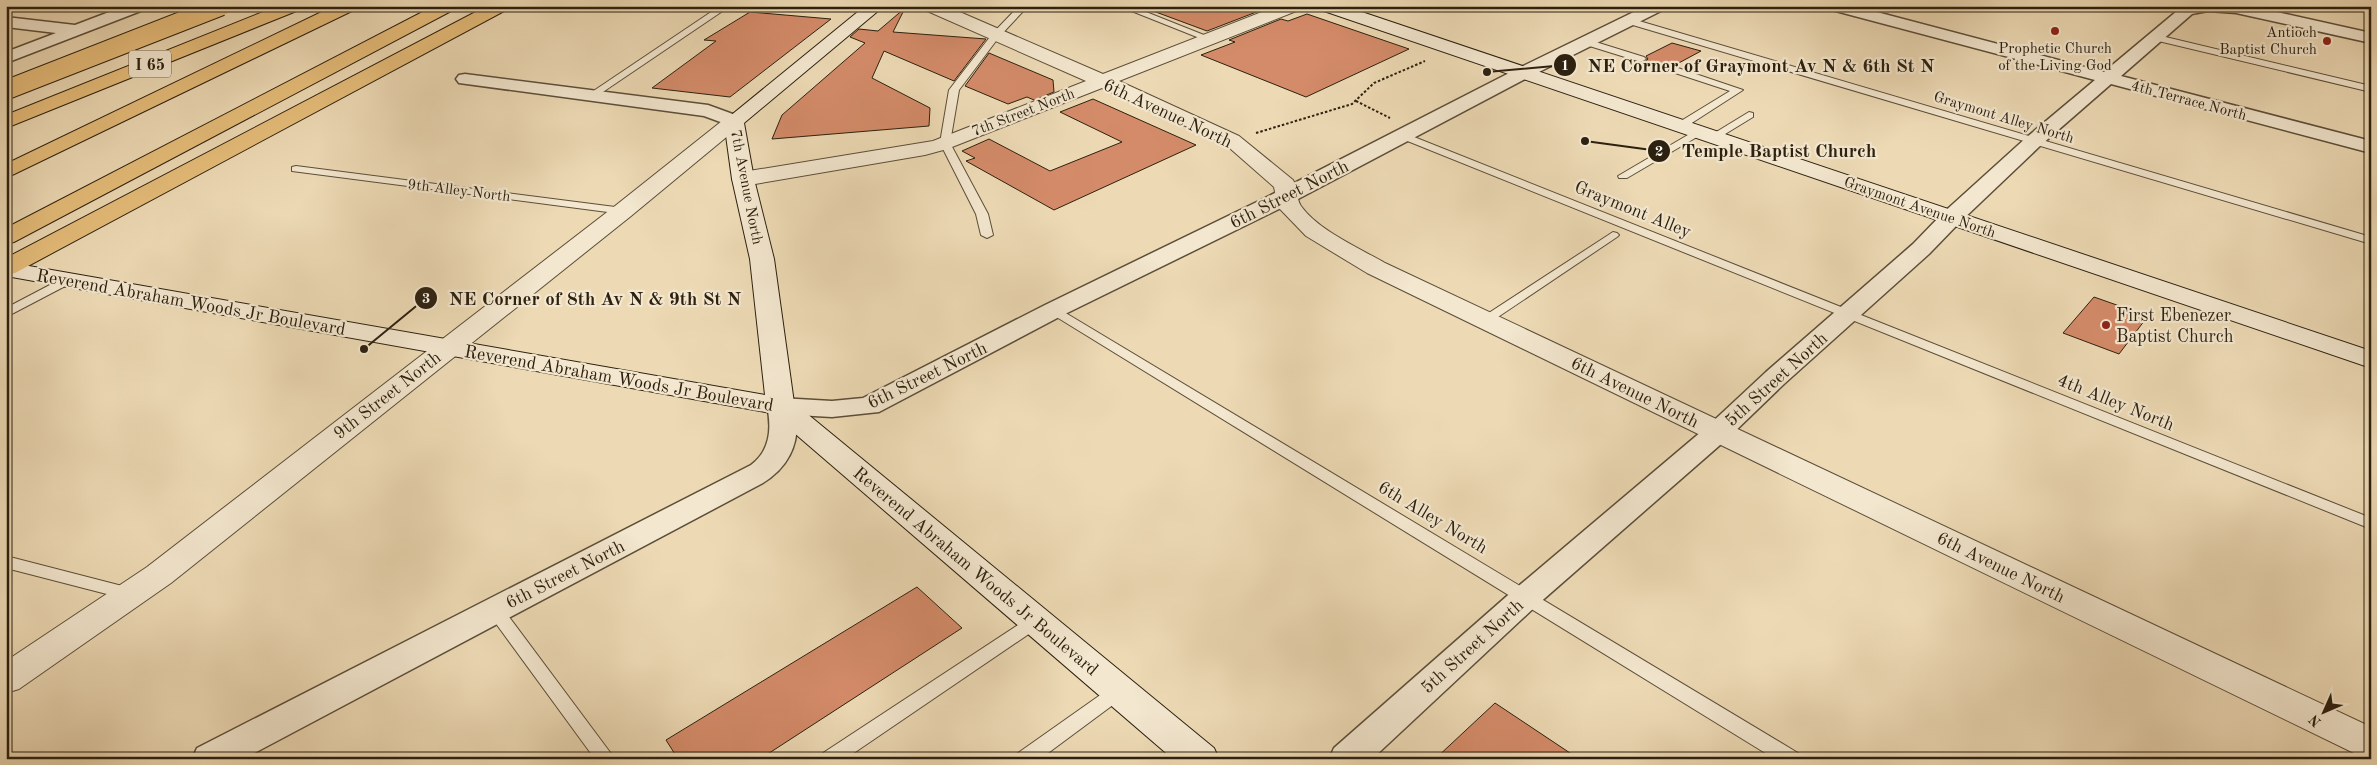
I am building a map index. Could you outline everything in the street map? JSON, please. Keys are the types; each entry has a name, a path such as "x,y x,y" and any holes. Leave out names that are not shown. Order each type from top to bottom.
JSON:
{"highway":[{"path":"6,107 203,6"},
{"path":"6,90 221,6"},
{"name":"I 65","path":"6,122 293,6"},
{"name":"I 65","path":"6,172 348,6"},
{"path":"6,238 447,6"},
{"path":"6,268 500,6"}],"main road":[{"name":"9th Street North","path":"6,679 159,575 448,347 623,212 876,6"},
{"name":"6th Avenue North","path":"931,6 1232,140 1285,184 1289,207 1314,231 1376,268 2371,744"},
{"name":"7th Street North","path":"743,179 925,149 1293,6"},
{"name":"Graymont Avenue North","path":"1327,6 2371,360"},
{"name":"7th Avenue North","path":"734,121 743,179 762,259 780,406"},
{"name":"Reverend Abraham Woods Jr Boulevard","path":"6,268 780,406 1200,759"}],"street":[{"path":"6,58 140,6"},
{"name":"6th Street North","path":"210,759 732,488 769,465 780,445 784,429 784,419 780,406 832,409 869,406 1054,310 1287,196 1523,73 1659,6"},
{"name":"4th Terrace North","path":"1834,6 2371,147"},
{"name":"5th Street North","path":"1347,759 1526,597 1718,432 1775,378 1921,249 1951,218 2034,141 2153,37 2187,10 2208,6 2236,8 2371,38"},
{"path":"6,22 77,31"},
{"name":"7th Avenue North","path":"465,79 708,110 734,121"}],"lane":[{"path":"591,96 726,6"},
{"path":"987,236 982,214 944,142 954,90 996,35 1024,6"},
{"path":"1123,6 1210,39"},
{"name":"Graymont Alley North","path":"1629,21 2371,241"},
{"path":"2153,37 2371,89"},
{"path":"1586,42 1641,59"},
{"path":"1670,68 1738,90 1697,132"},
{"path":"1623,176 1697,132 1749,115"},
{"name":"Graymont Alley","path":"1409,133 1848,314"},
{"name":"9th Alley North","path":"296,169 623,212"},
{"path":"1484,320 1613,235"},
{"path":"6,313 67,280"},
{"name":"6th Alley North","path":"1054,310 1791,759"},
{"name":"4th Alley North","path":"1848,314 2371,524"},
{"path":"6,562 131,594"},
{"path":"495,610 606,759"},
{"path":"830,759 1036,621"},
{"path":"1025,759 1120,691"}],"path":[{"path":"1232,140 1352,104 1374,83 1452,49"},
{"path":"1356,101 1409,133"}],"building":[{"path":"1146,6 1247,6 1259,11 1207,31 1145,8"},
{"path":"905,8 893,32 986,39 954,81 884,51 872,78 930,108 929,126 772,139 782,115 865,43 850,37 859,29 878,31"},
{"path":"750,12 831,19 730,97 652,88 716,41 704,40"},
{"path":"1307,14 1409,49 1306,97 1201,55 1235,42 1229,40 1281,19 1288,21"},
{"path":"1672,43 1701,51 1675,65 1665,65 1663,72 1634,62 1642,64 1648,59 1646,56"},
{"path":"989,53 1053,80 1054,92 1034,100 1027,97 1008,104 965,86"},
{"path":"1093,99 1196,145 1054,210 966,161 975,158 962,151 989,139 1050,171 1122,142 1060,112"},
{"name":"First Ebenezer Baptist Church","path":"2094,297 2148,316 2119,354 2063,333"},
{"path":"917,587 962,628 760,759 678,759 666,740"},
{"path":"1495,703 1579,759 1435,759"}],"place":[{"name":"Prophetic Church of the Living God","path":"2055,31"},
{"name":"Antioch Baptist Church","path":"2327,41"},
{"name":"NE Corner of Graymont Av N & 6th St N","path":"1487,72"},
{"name":"Temple Baptist Church","path":"1585,141"},
{"name":"First Ebenezer Baptist Church","path":"2106,325"},
{"name":"NE Corner of 8th Av N & 9th St N","path":"364,349"}]}
